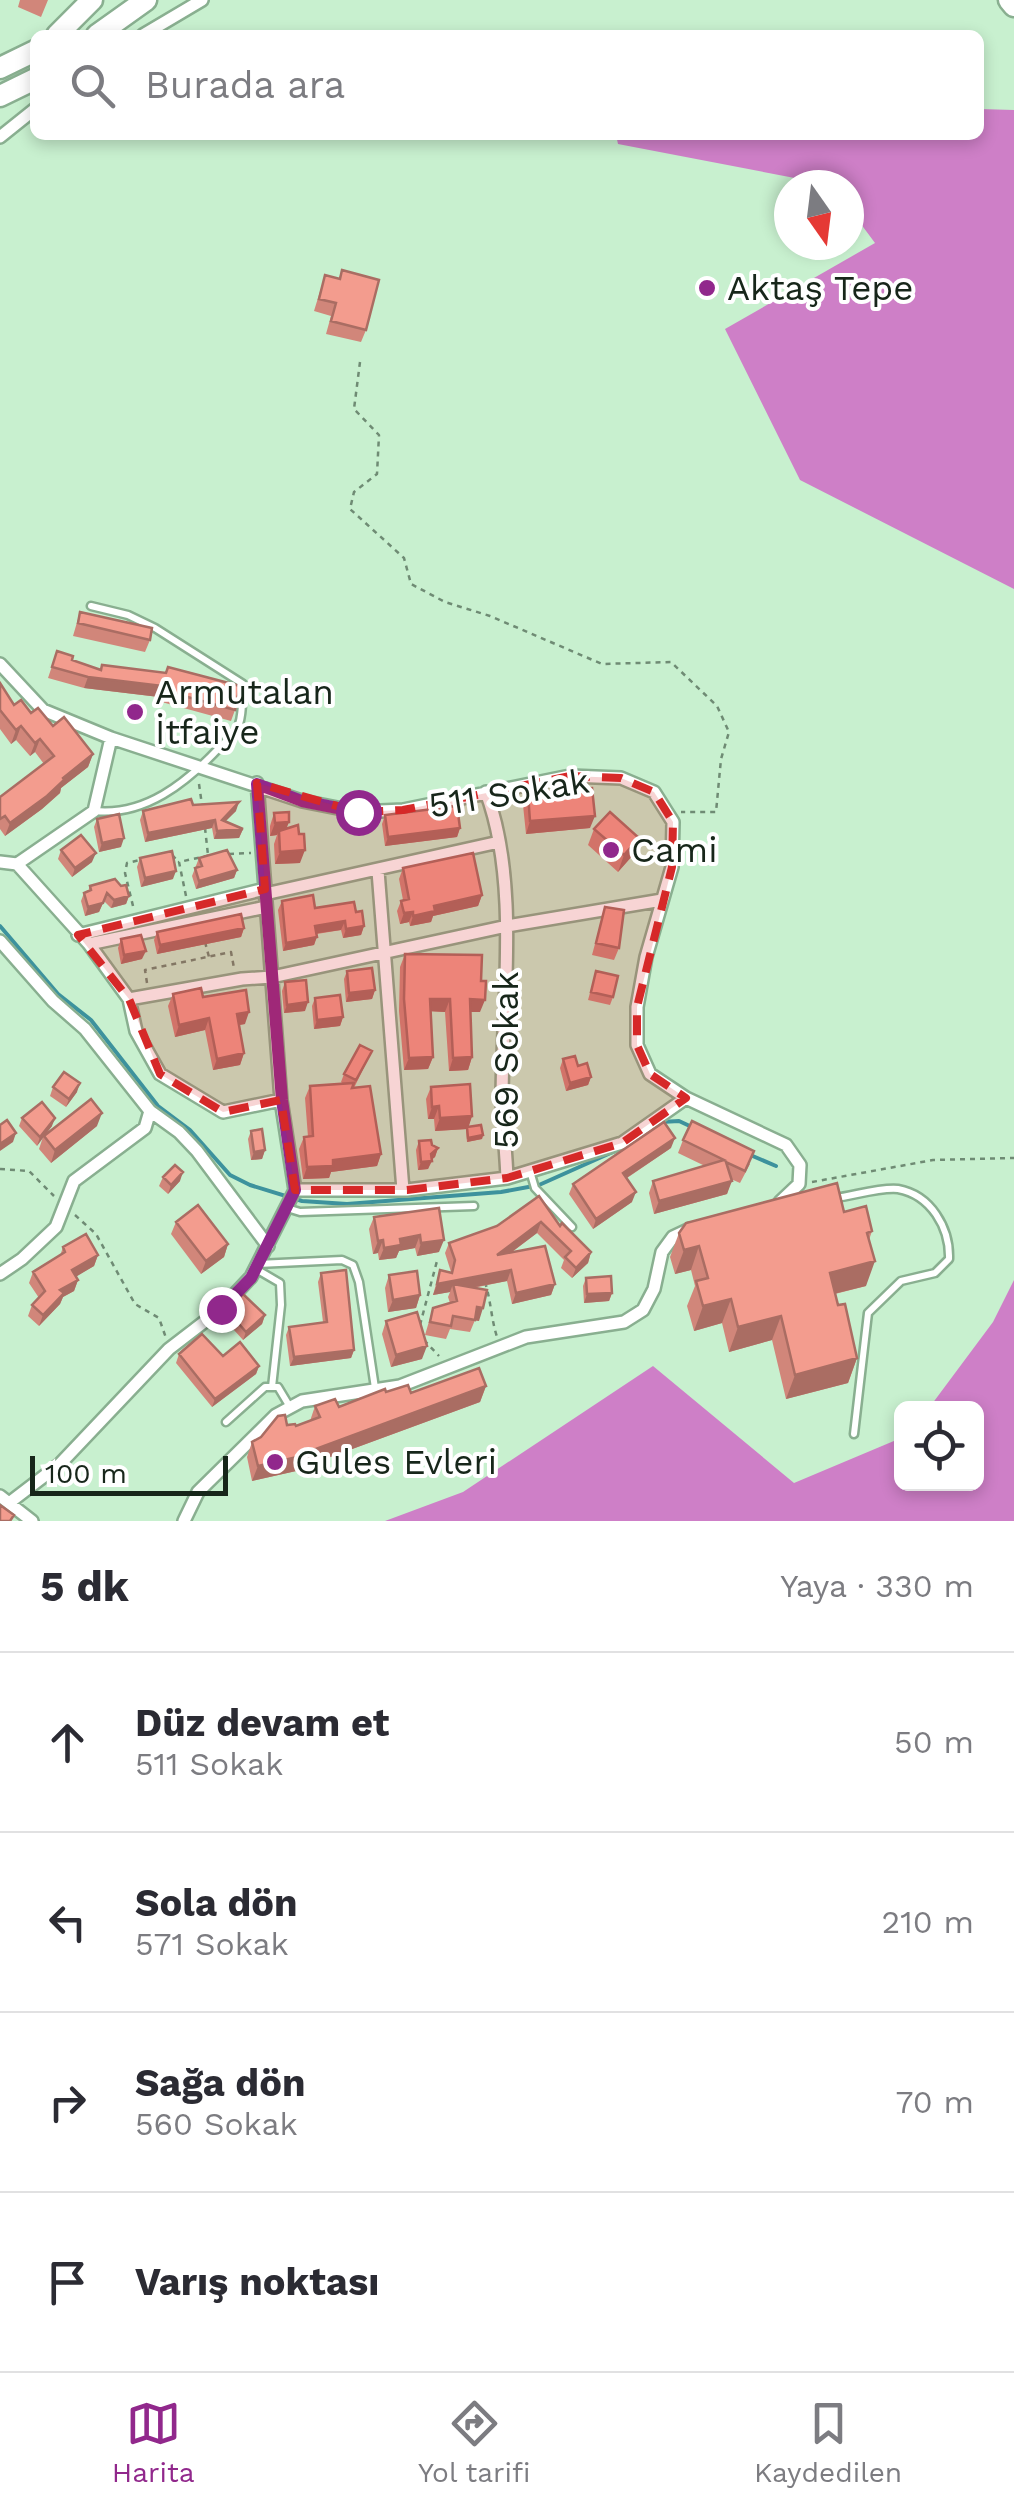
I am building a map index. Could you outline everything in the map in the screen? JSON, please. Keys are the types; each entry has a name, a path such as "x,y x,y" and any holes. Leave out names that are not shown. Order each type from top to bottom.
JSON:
{"highway":[{"path":"62,30 92,0"},
{"path":"104,30 146,0"},
{"path":"1010,0 1014,6"},
{"path":"0,68 30,53"},
{"path":"0,96 30,81"}],"street":[{"path":"177,15 182,0"},
{"path":"152,30 202,0"},
{"path":"0,137 30,113"},
{"path":"0,150 13,128"},
{"name":"511 Sokak","path":"0,664 43,710 111,738 302,801 358,812 403,810 570,776 621,778 654,792 667,812"},
{"path":"0,862 17,864 94,811 111,738"},
{"path":"32,1521 4,1500 60,1464 170,1348 221,1309 257,1266 291,1198 257,784"},
{"name":"569 Sokak","path":"291,1198 507,1178 502,1104 506,926 496,820 486,792"},
{"path":"667,812 673,822 672,867 646,957 637,1007 638,1045 650,1074 686,1098 786,1145 800,1164 797,1192 766,1206"},
{"path":"78,935 266,897 499,842"},
{"path":"17,864 89,944 130,999 136,1032 160,1074 223,1112 282,1100"},
{"path":"378,871 403,1190"},
{"path":"89,944 200,921 266,897"},
{"path":"130,999 272,977 506,926 662,900"},
{"path":"0,941 5,955 84,1029 150,1111 197,1151 268,1246"},
{"path":"507,1178 532,1180 622,1143 686,1098"},
{"path":"0,1274 22,1260 56,1227 74,1181 145,1128 150,1111"},
{"path":"184,1521 198,1492 276,1415 290,1407 302,1401 400,1386 526,1337 624,1322 643,1310 654,1289 662,1252 672,1236 712,1222"}],"lane":[{"path":"90,606 128,614 242,684 239,726 202,766 150,802 116,814 94,811"},
{"path":"532,1180 572,1228"},
{"path":"833,1198 898,1189 930,1204 950,1239 949,1259 935,1273 901,1281 868,1313 854,1434"},
{"path":"291,1198 300,1212 474,1206"},
{"path":"257,1266 342,1260 353,1265 375,1390"},
{"path":"257,1266 280,1283 272,1387"},
{"path":"226,1422 265,1387 278,1387 290,1407"}],"path":[{"path":"360,362 354,409 379,435 377,474 354,492 350,509 404,558 411,584 445,602 490,616 602,664 672,662 718,706 729,732 721,759 716,812 667,812"},
{"path":"190,776 200,785 208,857"},
{"path":"180,862 262,852"},
{"path":"164,856 174,855 180,862 187,902"},
{"path":"135,914 126,877 127,864 141,860"},
{"path":"116,880 126,877"},
{"path":"200,921 209,957"},
{"path":"150,995 145,970 231,952 237,980"},
{"path":"797,1192 934,1160 1014,1158"},
{"path":"0,1170 29,1170 96,1234 136,1304 159,1318 170,1348"},
{"path":"437,1261 418,1334 451,1368"},
{"path":"433,1277 448,1272"},
{"path":"482,1272 501,1348"}],"highlighted area":[{"path":"570,776 621,778 654,792 673,822 672,867 637,1007 637,1045 650,1074 686,1098 622,1143 507,1178 407,1190 295,1190 281,1100 223,1112 160,1074 129,999 78,935 265,889 257,783 358,812 403,810"}],"shaded area":[{"path":"984,109 1014,110 1014,589 800,480 725,329 845,260 864,260 864,249 875,243 864,228 864,170 774,170 774,174 618,144 617,140 984,140"},
{"path":"1014,1280 1014,1521 385,1521 463,1492 653,1366 794,1483 894,1441 894,1491 984,1491 984,1401 934,1401 993,1322"}],"building":[{"path":"342,270 379,280 366,330 331,321 336,303 319,299 325,275 340,279"},
{"path":"80,612 152,628 150,640 78,623"},
{"path":"57,651 101,670 102,665 166,673 168,667 240,686 235,710 162,690 163,686 88,677 52,667"},
{"path":"0,683 14,705 21,700 31,713 38,708 53,726 64,717 93,754 10,823 5,816 0,819 0,797 54,756 40,739 35,743 21,726 16,730 0,710"},
{"path":"592,788 595,816 530,821 528,793"},
{"path":"191,799 193,805 239,802 222,820 243,829 217,831 215,820 148,833 143,811"},
{"path":"457,806 460,828 388,837 385,815"},
{"path":"289,812 289,822 275,823 274,813"},
{"path":"610,812 639,838 624,855 594,829"},
{"path":"119,814 124,838 102,843 97,819"},
{"path":"298,825 299,834 304,834 305,850 280,852 279,831"},
{"path":"81,835 96,853 75,868 61,850"},
{"path":"227,850 237,870 199,881 195,868 202,866 199,858"},
{"path":"172,851 176,871 145,878 140,858"},
{"path":"473,853 482,895 434,906 435,911 413,916 413,912 404,913 401,901 409,899 403,868"},
{"path":"115,879 121,886 126,885 129,896 114,900 107,893 103,903 88,907 84,893 91,890 90,886"},
{"path":"313,895 315,908 354,902 356,912 362,911 364,926 346,929 345,921 315,926 317,937 286,943 282,901"},
{"path":"605,907 624,910 619,948 596,943"},
{"path":"241,914 244,928 160,945 157,932"},
{"path":"141,935 146,951 124,955 121,939"},
{"path":"405,954 482,955 485,1000 470,999 472,1057 453,1058 450,999 430,999 433,1057 409,1058"},
{"path":"372,968 375,990 349,993 347,971"},
{"path":"596,971 618,976 613,997 591,992"},
{"path":"306,980 308,1002 287,1005 285,982"},
{"path":"201,988 203,997 246,990 249,1012 237,1014 244,1053 217,1059 209,1018 179,1025 173,994"},
{"path":"340,995 343,1017 317,1020 315,998"},
{"path":"360,1045 372,1051 356,1080 344,1074"},
{"path":"575,1056 578,1066 587,1063 591,1077 570,1083 563,1059"},
{"path":"64,1072 80,1083 69,1099 53,1087"},
{"path":"354,1083 352,1088 370,1086 381,1154 333,1160 333,1166 307,1167 304,1137 313,1136 310,1086"},
{"path":"470,1084 472,1116 440,1118 439,1106 432,1107 431,1087"},
{"path":"91,1099 102,1113 55,1150 44,1136"},
{"path":"42,1102 55,1118 40,1137 22,1118"},
{"path":"7,1120 16,1133 0,1144 0,1125"},
{"path":"692,1121 754,1151 745,1171 726,1162 732,1181 659,1201 653,1181 724,1160 683,1140"},
{"path":"664,1122 675,1138 623,1173 636,1192 596,1219 573,1184"},
{"path":"481,1125 483,1135 468,1138 467,1127"},
{"path":"262,1129 265,1150 254,1152 251,1131"},
{"path":"431,1140 438,1148 431,1154 432,1161 421,1162 419,1141"},
{"path":"175,1165 183,1172 171,1185 163,1177"},
{"path":"837,1183 844,1212 866,1206 872,1231 867,1233 875,1261 830,1273 838,1305 845,1304 857,1358 795,1375 781,1316 738,1327 731,1299 703,1306 696,1281 708,1278 699,1246 684,1250 679,1233 686,1223"},
{"path":"539,1196 560,1226 562,1223 591,1252 576,1268 565,1257 571,1251 541,1222 497,1255 545,1246 555,1284 516,1293 511,1270 437,1284 440,1270 452,1273 455,1260 449,1243 497,1226"},
{"path":"198,1205 228,1244 206,1261 176,1222"},
{"path":"439,1208 444,1240 421,1243 420,1235 400,1239 401,1245 384,1248 383,1240 378,1241 374,1217"},
{"path":"86,1234 98,1255 72,1270 78,1280 60,1290 64,1293 43,1315 32,1305 45,1291 33,1272"},
{"path":"346,1270 354,1350 294,1357 289,1327 327,1322 321,1273"},
{"path":"417,1271 420,1295 393,1300 389,1275"},
{"path":"611,1276 612,1293 587,1294 586,1278"},
{"path":"453,1284 487,1290 483,1308 477,1307 475,1320 453,1316 451,1326 430,1322 433,1308 457,1301"},
{"path":"243,1294 265,1315 246,1332 227,1310"},
{"path":"417,1312 427,1346 396,1355 386,1321"},
{"path":"202,1334 223,1356 240,1342 259,1366 215,1399 179,1354"},
{"path":"479,1368 486,1386 310,1454 258,1466 252,1442 278,1416 285,1415 287,1425 296,1426 320,1417 315,1406 335,1399 339,1407 385,1389 386,1392 408,1385 411,1393"},
{"path":"0,1505 14,1515 10,1521 0,1521"}],"waterway":[{"path":"0,926 58,994 91,1020 158,1106 190,1130 230,1175 250,1185 302,1201 347,1204 501,1192 539,1185 624,1147"},
{"path":"661,1122 679,1121 694,1128"},
{"path":"748,1154 776,1166"}],"place":[{"name":"Aktaş Tepe","path":"707,288"},
{"name":"Armutalan İtfaiye","path":"135,712"},
{"name":"Cami","path":"611,850"},
{"name":"Gules Evleri","path":"275,1462"}],"route":[{"path":"221,1309 251,1278 295,1190 282,1100 257,784 302,801 358,812"}]}
